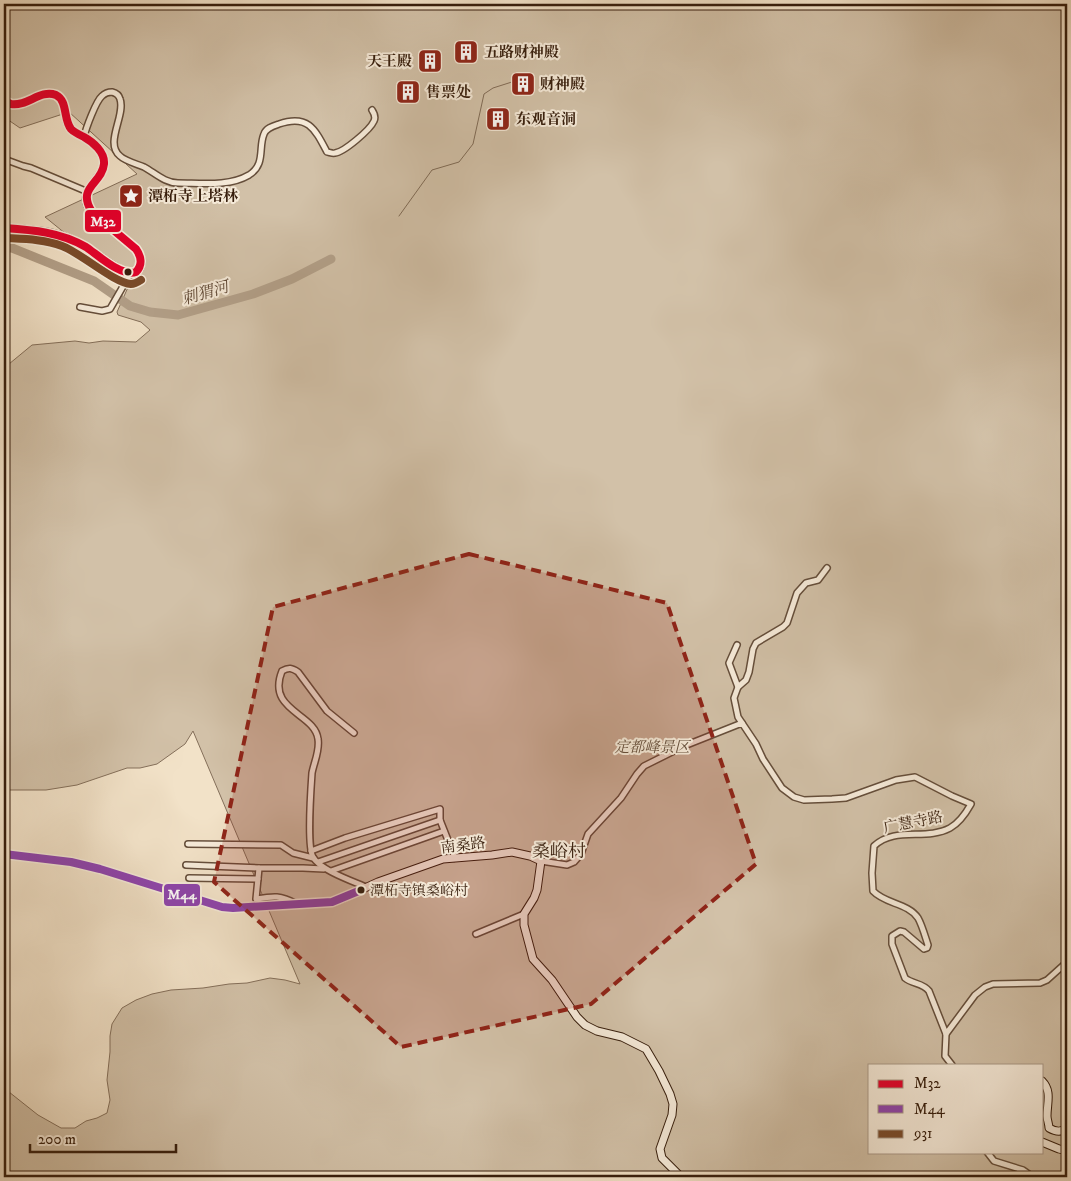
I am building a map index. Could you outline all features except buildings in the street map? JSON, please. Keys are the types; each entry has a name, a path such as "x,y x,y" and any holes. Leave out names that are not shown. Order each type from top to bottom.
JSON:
{"street":[{"path":"84,137 100,96 107,92 114,92 119,96 122,104 114,145 116,152 121,158 146,168 173,183 218,183 235,180 249,174 258,166 263,135 267,129 280,123 297,120 306,122 314,129 327,152 334,154 344,150 374,121 375,115 372,110"},
{"path":"4,102 10,105 17,105 45,94 59,97 63,103 66,120 70,128 98,148 103,158 104,162 101,172 88,192 86,203 90,210 136,249 142,262 141,266 134,274 123,272 86,247 60,234 47,231 4,228"},
{"path":"4,159 88,192"},
{"path":"80,307 102,311 110,309 130,276"},
{"path":"681,1177 662,1158 660,1149 672,1115 673,1104 660,1071 646,1049 622,1037 596,1031 585,1025 577,1017 552,980 533,959 524,925 524,914 537,890 540,861 567,865 574,862 581,854 588,834 621,798 644,766 684,746 742,723 738,717 734,698 738,688 746,680 754,646 787,623 797,593 806,583 818,580 827,568"},
{"path":"737,645 729,663 738,688"},
{"path":"313,858 310,836 311,780 318,751 318,739 312,726 285,704 279,688 282,671 293,668 298,672 327,710 354,733"},
{"name":"广慧寺路","path":"742,723 782,788 794,797 804,800 846,798 896,780 915,777 971,804 964,816 950,828 932,834 885,837 874,846 873,891 878,897 910,910 918,919 928,945 924,949 904,932 900,931 892,936 892,944 904,978 926,987 946,1034"},
{"path":"311,851 345,838 440,809 440,820 455,858"},
{"path":"318,862 440,820"},
{"path":"186,865 328,870 444,831"},
{"path":"188,844 281,845 293,853 313,858 328,870 366,888"},
{"name":"南桑路","path":"4,854 71,862 100,869 222,907 233,908 332,902 443,859 512,852 530,856 540,861"},
{"path":"259,868 256,899 276,896 297,904"},
{"path":"188,878 258,879"},
{"path":"476,934 524,914"},
{"path":"951,1064 945,1056 946,1034 975,995 985,986 993,984 1040,983 1047,980 1067,962"},
{"path":"1044,1082 1049,1097 1047,1116 1049,1128 1055,1132 1067,1127"},
{"path":"1044,1143 1067,1151"},
{"path":"989,1154 994,1161 1023,1170 1033,1177"}],"highlighted area":[{"path":"469,554 667,603 756,864 591,1004 401,1047 214,882 273,607"}],"green space":[{"name":"定都峰景区","path":"4,4 1067,4 1067,1177 4,1177 4,1088 38,1115 61,1128 75,1128 86,1121 107,1113 110,1100 107,1080 110,1036 112,1024 122,1008 152,994 171,990 247,983 270,978 300,984 193,731 185,744 157,764 140,768 127,768 77,785 46,790 4,790 4,367 32,345 75,341 89,343 103,341 136,342 150,330 141,322 118,315 117,312 129,285 45,217 137,174 69,112 20,128 4,117"}],"waterway":[{"path":"399,216 432,170 459,162 473,144 484,94 493,88 515,81"},
{"name":"刺猬河","path":"4,248 12,248 94,281 130,306 150,312 178,315 253,294 292,279 331,259"}],"transit line":[{"name":"M32","path":"4,101 11,104 23,103 44,94 56,95 60,98 71,129 95,145 103,155 104,164 102,171 88,191 88,204 92,212 136,249 140,258 140,266 136,272 130,273 117,268 86,247 66,238 36,231 4,228"},
{"name":"931","path":"4,238 48,242 62,246 116,279 132,284 141,280"},
{"name":"M44","path":"4,854 71,862 100,869 222,907 332,902 361,890"}],"place":[{"name":"五路财神殿","path":"466,52"},
{"name":"天王殿","path":"430,61"},
{"name":"财神殿","path":"523,84"},
{"name":"售票处","path":"408,92"},
{"name":"东观音洞","path":"498,119"},
{"name":"潭柘寺上塔林","path":"131,196"},
{"name":"潭柘寺镇桑峪村","path":"361,890"}],"district":[{"name":"桑峪村","path":"559,851"}]}
